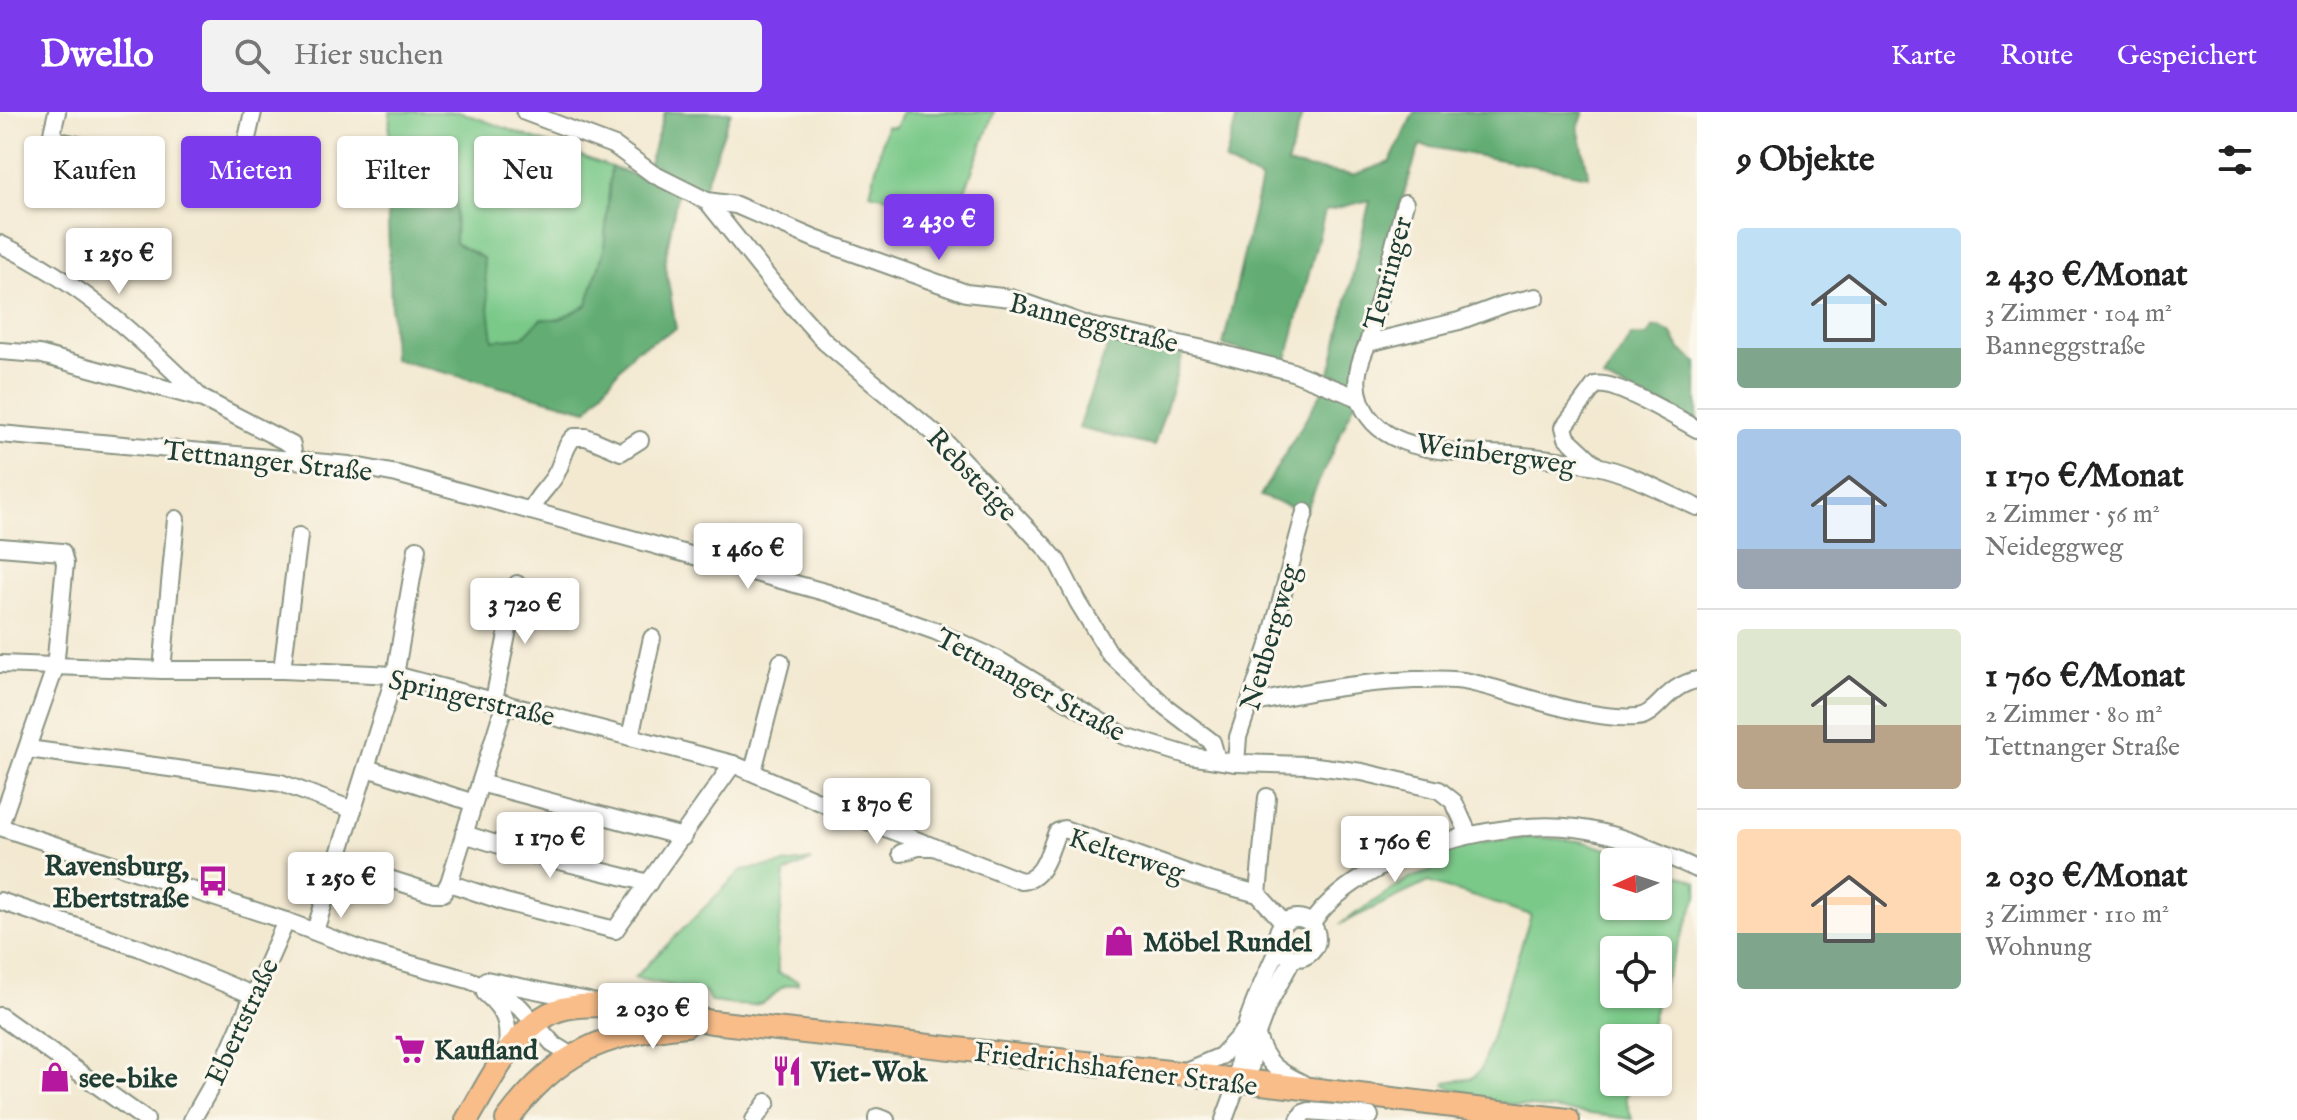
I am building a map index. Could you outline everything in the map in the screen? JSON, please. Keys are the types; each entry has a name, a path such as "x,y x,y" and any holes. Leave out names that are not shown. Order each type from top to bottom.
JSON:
{"main road":[{"name":"Friedrichshafener Straße","path":"535,1024 559,1010 578,1006 617,1007 712,1022 1568,1120"},
{"name":"Friedrichshafener Straße","path":"507,1120 537,1086 572,1056 608,1038 641,1029 712,1022"},
{"path":"467,1120 507,1054 535,1024"}],"street":[{"path":"55,136 52,133 57,112"},
{"path":"248,136 253,112"},
{"name":"Banneggstraße","path":"525,112 615,146 653,174 707,201 736,205 815,239 966,293 1011,298 1090,326 1204,349 1290,371 1359,398"},
{"name":"Rebsteige","path":"707,201 774,285 825,342 946,443 1045,547 1057,561 1110,654 1166,707 1212,742 1217,760"},
{"name":"Teuringer","path":"1368,343 1405,203"},
{"path":"0,244 37,261 93,299 203,399"},
{"path":"1359,398 1357,379 1360,360 1368,343 1459,321 1505,304 1536,297"},
{"path":"0,351 39,354 203,399 292,445 294,460"},
{"name":"Weinbergweg","path":"1597,466 1567,438 1564,427 1595,385 1601,383 1630,394 1697,429"},
{"name":"Weinbergweg","path":"1359,398 1368,421 1380,430 1424,448 1597,466 1697,507"},
{"name":"Tettnanger Straße","path":"0,434 349,465 397,474 828,593 935,631 997,659 1125,736 1190,756 1236,763 1308,765 1362,772 1439,790 1454,802 1469,835"},
{"path":"531,511 534,501 557,473 569,441 574,437 586,437 621,452 640,440"},
{"name":"Neubergweg","path":"1236,763 1238,737 1251,704 1305,512"},
{"path":"162,670 176,519"},
{"path":"282,670 299,536"},
{"path":"0,547 62,552 65,563 55,668 0,826 286,921 370,953 469,980 511,1000 554,1045 572,1056"},
{"path":"315,931 395,675 417,549"},
{"path":"337,862 433,893 443,893 449,883 480,783 500,702 517,584"},
{"path":"630,737 652,638"},
{"path":"753,771 781,662"},
{"name":"Springerstraße","path":"0,664 55,668 282,670 395,675 733,764 834,808"},
{"path":"1251,704 1339,685 1447,679 1587,711 1633,718 1645,717 1673,689 1697,680"},
{"path":"28,749 281,783 353,810"},
{"path":"449,883 505,902 615,930 733,764"},
{"path":"367,768 474,803"},
{"path":"480,783 683,837"},
{"path":"1267,797 1258,894 1284,923"},
{"name":"Kelterweg","path":"834,808 1021,881 1031,881 1039,874 1057,832 1064,829 1210,881 1258,894"},
{"path":"1311,924 1334,899 1372,873 1404,857 1469,835 1527,826 1578,828 1634,843 1697,869"},
{"path":"464,834 649,883"},
{"path":"901,853 918,847 934,847"},
{"path":"0,901 140,948 255,996"},
{"path":"1178,1073 1221,1056 1251,1031 1279,946 1277,936 1284,923 1295,918 1311,924 1317,936 1314,949 1305,957 1293,958 1279,946"},
{"name":"Ebertstraße","path":"192,1120 221,1069 286,921"},
{"path":"1224,1120 1238,1082 1237,1059 1293,958"},
{"path":"469,980 484,979 617,1007"},
{"path":"469,980 497,1003 505,1014 507,1054"},
{"path":"0,1016 146,1120"},
{"path":"1251,1031 1273,1066 1318,1092"},
{"path":"754,1120 767,1102"},
{"path":"1299,1120 1303,1113 1309,1111 1370,1116"},
{"path":"877,1120 877,1117 886,1120"}],"green space":[{"path":"390,112 461,112 526,136 474,136 474,208 581,208 581,156 611,167 604,250 587,305 560,319 541,319 523,337 493,341 487,306 455,244 458,136 389,136"},
{"path":"665,112 731,112 702,193 678,189 665,262 676,329 634,351 587,410 393,359 387,208 456,208 455,243 483,258 493,340 523,337 541,319 560,319 587,305 604,250 611,167 644,179"},
{"path":"902,112 994,112 953,223 908,211 910,203 870,193 886,126 895,127"},
{"path":"1238,112 1303,112 1287,165 1353,175 1390,162 1414,112 1584,112 1578,128 1589,176 1420,145 1401,202 1355,402 1305,512 1260,496 1328,382 1370,200 1325,211 1286,363 1223,345 1261,180 1225,162"},
{"path":"1660,327 1672,334 1680,349 1697,363 1697,422 1603,379 1631,336 1647,336 1652,328"},
{"path":"1112,334 1183,354 1154,446 1078,428"},
{"path":"1535,837 1581,841 1604,848 1600,848 1600,920 1672,920 1672,872 1697,882 1697,897 1672,960 1672,936 1600,936 1600,1008 1655,1008 1651,1024 1600,1024 1600,1096 1625,1096 1632,1119 1491,1102 1444,1085 1446,1082 1472,1078 1481,1070 1531,915 1428,882 1340,924 1409,878 1432,871 1434,856 1471,844"},
{"path":"812,860 785,873 777,950 778,973 798,981 798,984 781,988 764,1002 745,1005 711,1002 706,993 634,978 742,870"}],"place":[{"name":"Ravensburg, Ebertstraße","path":"213,881"},
{"name":"Möbel Rundel","path":"1119,941"},
{"name":"Kaufland","path":"410,1049"},
{"name":"Viet-Wok","path":"787,1071"},
{"name":"see-bike","path":"55,1077"}]}
